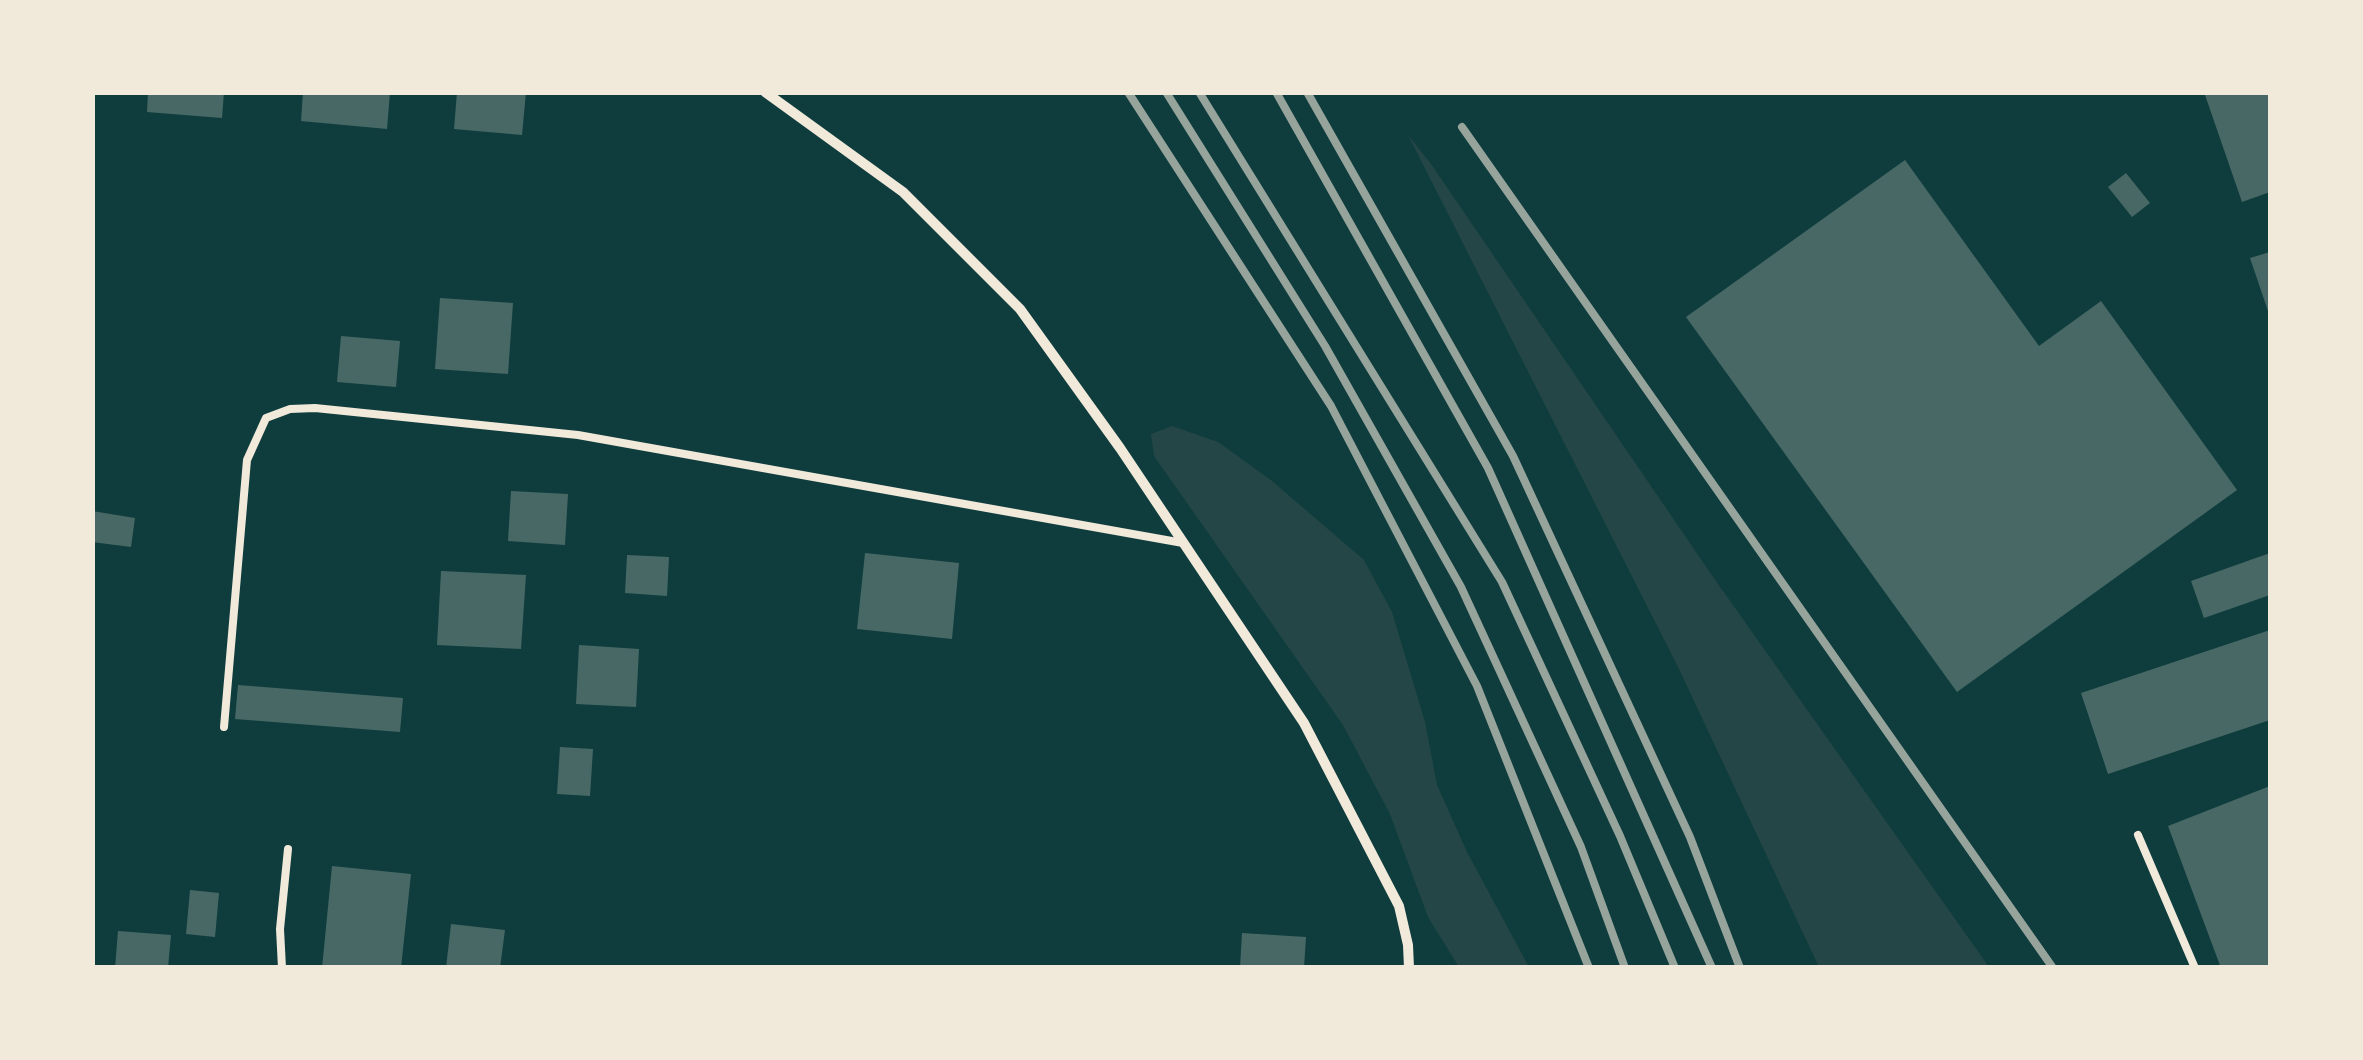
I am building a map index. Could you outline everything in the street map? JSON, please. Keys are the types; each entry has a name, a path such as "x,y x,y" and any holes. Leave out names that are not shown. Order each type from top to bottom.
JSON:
{"street":[{"path":"765,92 903,192 1020,308 1304,722 1399,906 1409,968"}],"lane":[{"path":"224,727 246,460 266,418 290,409 371,413 578,435 1183,543"},
{"path":"2138,834 2194,968"},
{"path":"282,968 280,929 288,849"}],"shaded area":[{"path":"1408,135 1989,967 1819,967 1678,667"},
{"path":"1172,426 1218,442 1272,481 1364,560 1392,612 1425,722 1437,785 1467,852 1529,967 1459,967 1428,917 1390,814 1343,725 1154,456 1151,434"}],"building":[{"path":"148,92 224,92 222,118 147,112"},
{"path":"303,92 390,92 387,129 301,121"},
{"path":"457,92 526,92 522,135 454,129"},
{"path":"2204,92 2270,92 2270,192 2242,202"},
{"path":"1905,160 2039,346 2101,301 2237,490 1957,692 1686,317"},
{"path":"2126,173 2150,203 2132,217 2108,187"},
{"path":"2270,252 2270,317 2250,258"},
{"path":"440,298 513,303 508,374 435,369"},
{"path":"341,336 400,341 396,387 337,382"},
{"path":"511,491 568,494 565,545 508,541"},
{"path":"92,511 135,518 131,547 92,542"},
{"path":"865,553 959,563 952,639 857,629"},
{"path":"2270,553 2270,595 2204,618 2191,581"},
{"path":"627,555 669,557 667,596 625,593"},
{"path":"441,571 526,575 521,649 437,645"},
{"path":"2270,630 2270,720 2108,774 2081,693"},
{"path":"579,645 639,649 636,707 576,704"},
{"path":"238,685 403,698 400,732 235,719"},
{"path":"560,747 593,749 590,796 557,794"},
{"path":"2270,786 2270,968 2221,968 2168,826"},
{"path":"332,866 411,874 401,968 322,968"},
{"path":"190,890 219,893 215,937 186,934"},
{"path":"451,924 505,930 500,968 446,968"},
{"path":"118,931 171,935 168,968 115,968"},
{"path":"1242,933 1306,937 1304,968 1240,968"}],"railway":[{"path":"1128,92 1331,406 1477,686 1589,968"},
{"path":"1166,92 1325,346 1461,587 1581,847 1625,968"},
{"path":"1199,92 1502,582 1620,836 1675,968"},
{"path":"1276,92 1488,468 1712,968"},
{"path":"1307,92 1513,456 1690,837 1740,968"},
{"path":"1462,127 2053,968"}]}
